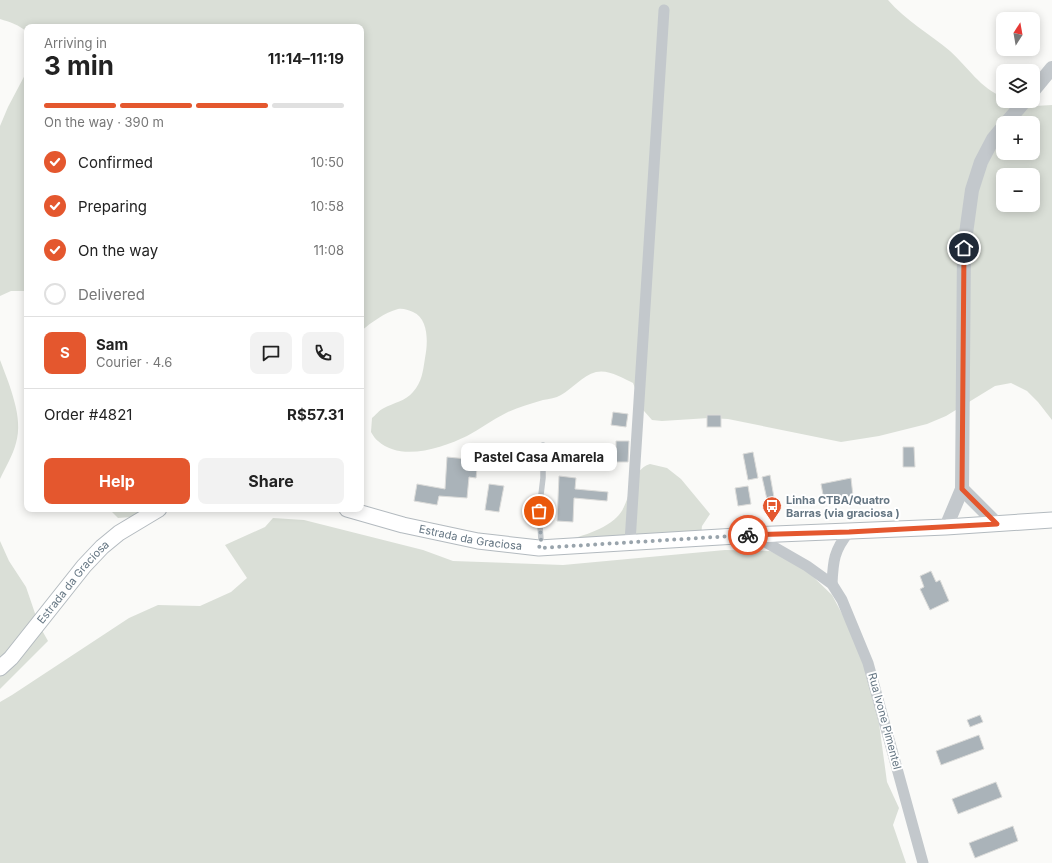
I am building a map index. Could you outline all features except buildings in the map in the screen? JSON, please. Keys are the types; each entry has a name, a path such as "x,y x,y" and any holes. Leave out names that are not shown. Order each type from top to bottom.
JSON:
{"main road":[{"name":"Estrada da Graciosa","path":"0,668 11,658 84,566 102,546 119,533 154,512"},
{"name":"Estrada da Graciosa","path":"358,512 402,524 478,540 539,548 753,535 849,532 1052,520"}],"street":[{"path":"630,542 664,10"},
{"path":"1040,83 1052,68"},
{"path":"1012,116 1019,108"},
{"path":"946,527 962,489 964,248 972,190 981,162 996,135"},
{"path":"962,489 997,524"},
{"path":"832,584 835,555 849,532"},
{"name":"Rua Ivone Pimentel","path":"753,535 807,566 832,584 842,600 868,663 923,863"}],"lane":[{"path":"539,548 541,540 539,511 543,478 543,444"}],"shaded area":[{"path":"0,0 888,0 910,20 950,51 981,83 996,94 996,108 1040,108 1040,106 1052,105 1052,420 1027,391 1011,383 995,386 946,416 927,424 879,436 841,442 728,419 709,418 662,421 652,420 644,411 633,383 615,374 601,371 586,376 555,398 529,404 511,411 467,436 446,445 422,451 410,452 398,451 387,447 377,440 371,432 372,418 382,409 407,398 416,388 423,372 427,339 425,326 422,320 418,315 404,309 398,309 383,315 364,329 364,24 24,24 24,30 0,19"},
{"path":"24,77 24,291 11,291 0,296 0,126"},
{"path":"0,360 17,412 18,433 15,448 0,479"},
{"path":"650,464 667,468 681,479 710,514 702,526 701,536 705,540 739,544 624,547 554,544 596,531 617,517 622,511 638,473"},
{"path":"112,512 142,512 131,517 118,518"},
{"path":"273,518 304,520 423,550 453,561 563,565 725,550 770,551 803,567 832,595 856,640 875,694 887,782 899,808 893,825 906,863 0,863 0,702 129,618 158,605 200,606 231,592 247,578 225,545 265,527"},
{"path":"0,541 9,561 26,587 39,625 48,641 0,689"}],"way so far":[{"path":"539,511 541,540 539,548 748,535"}],"place":[{"name":"Pastel Casa Amarela","path":"539,511"},
{"name":"Linha CTBA/Quatro Barras (via graciosa )","path":"772,523"}],"route":[{"path":"748,535 849,532 997,524 962,489 964,248"}]}
